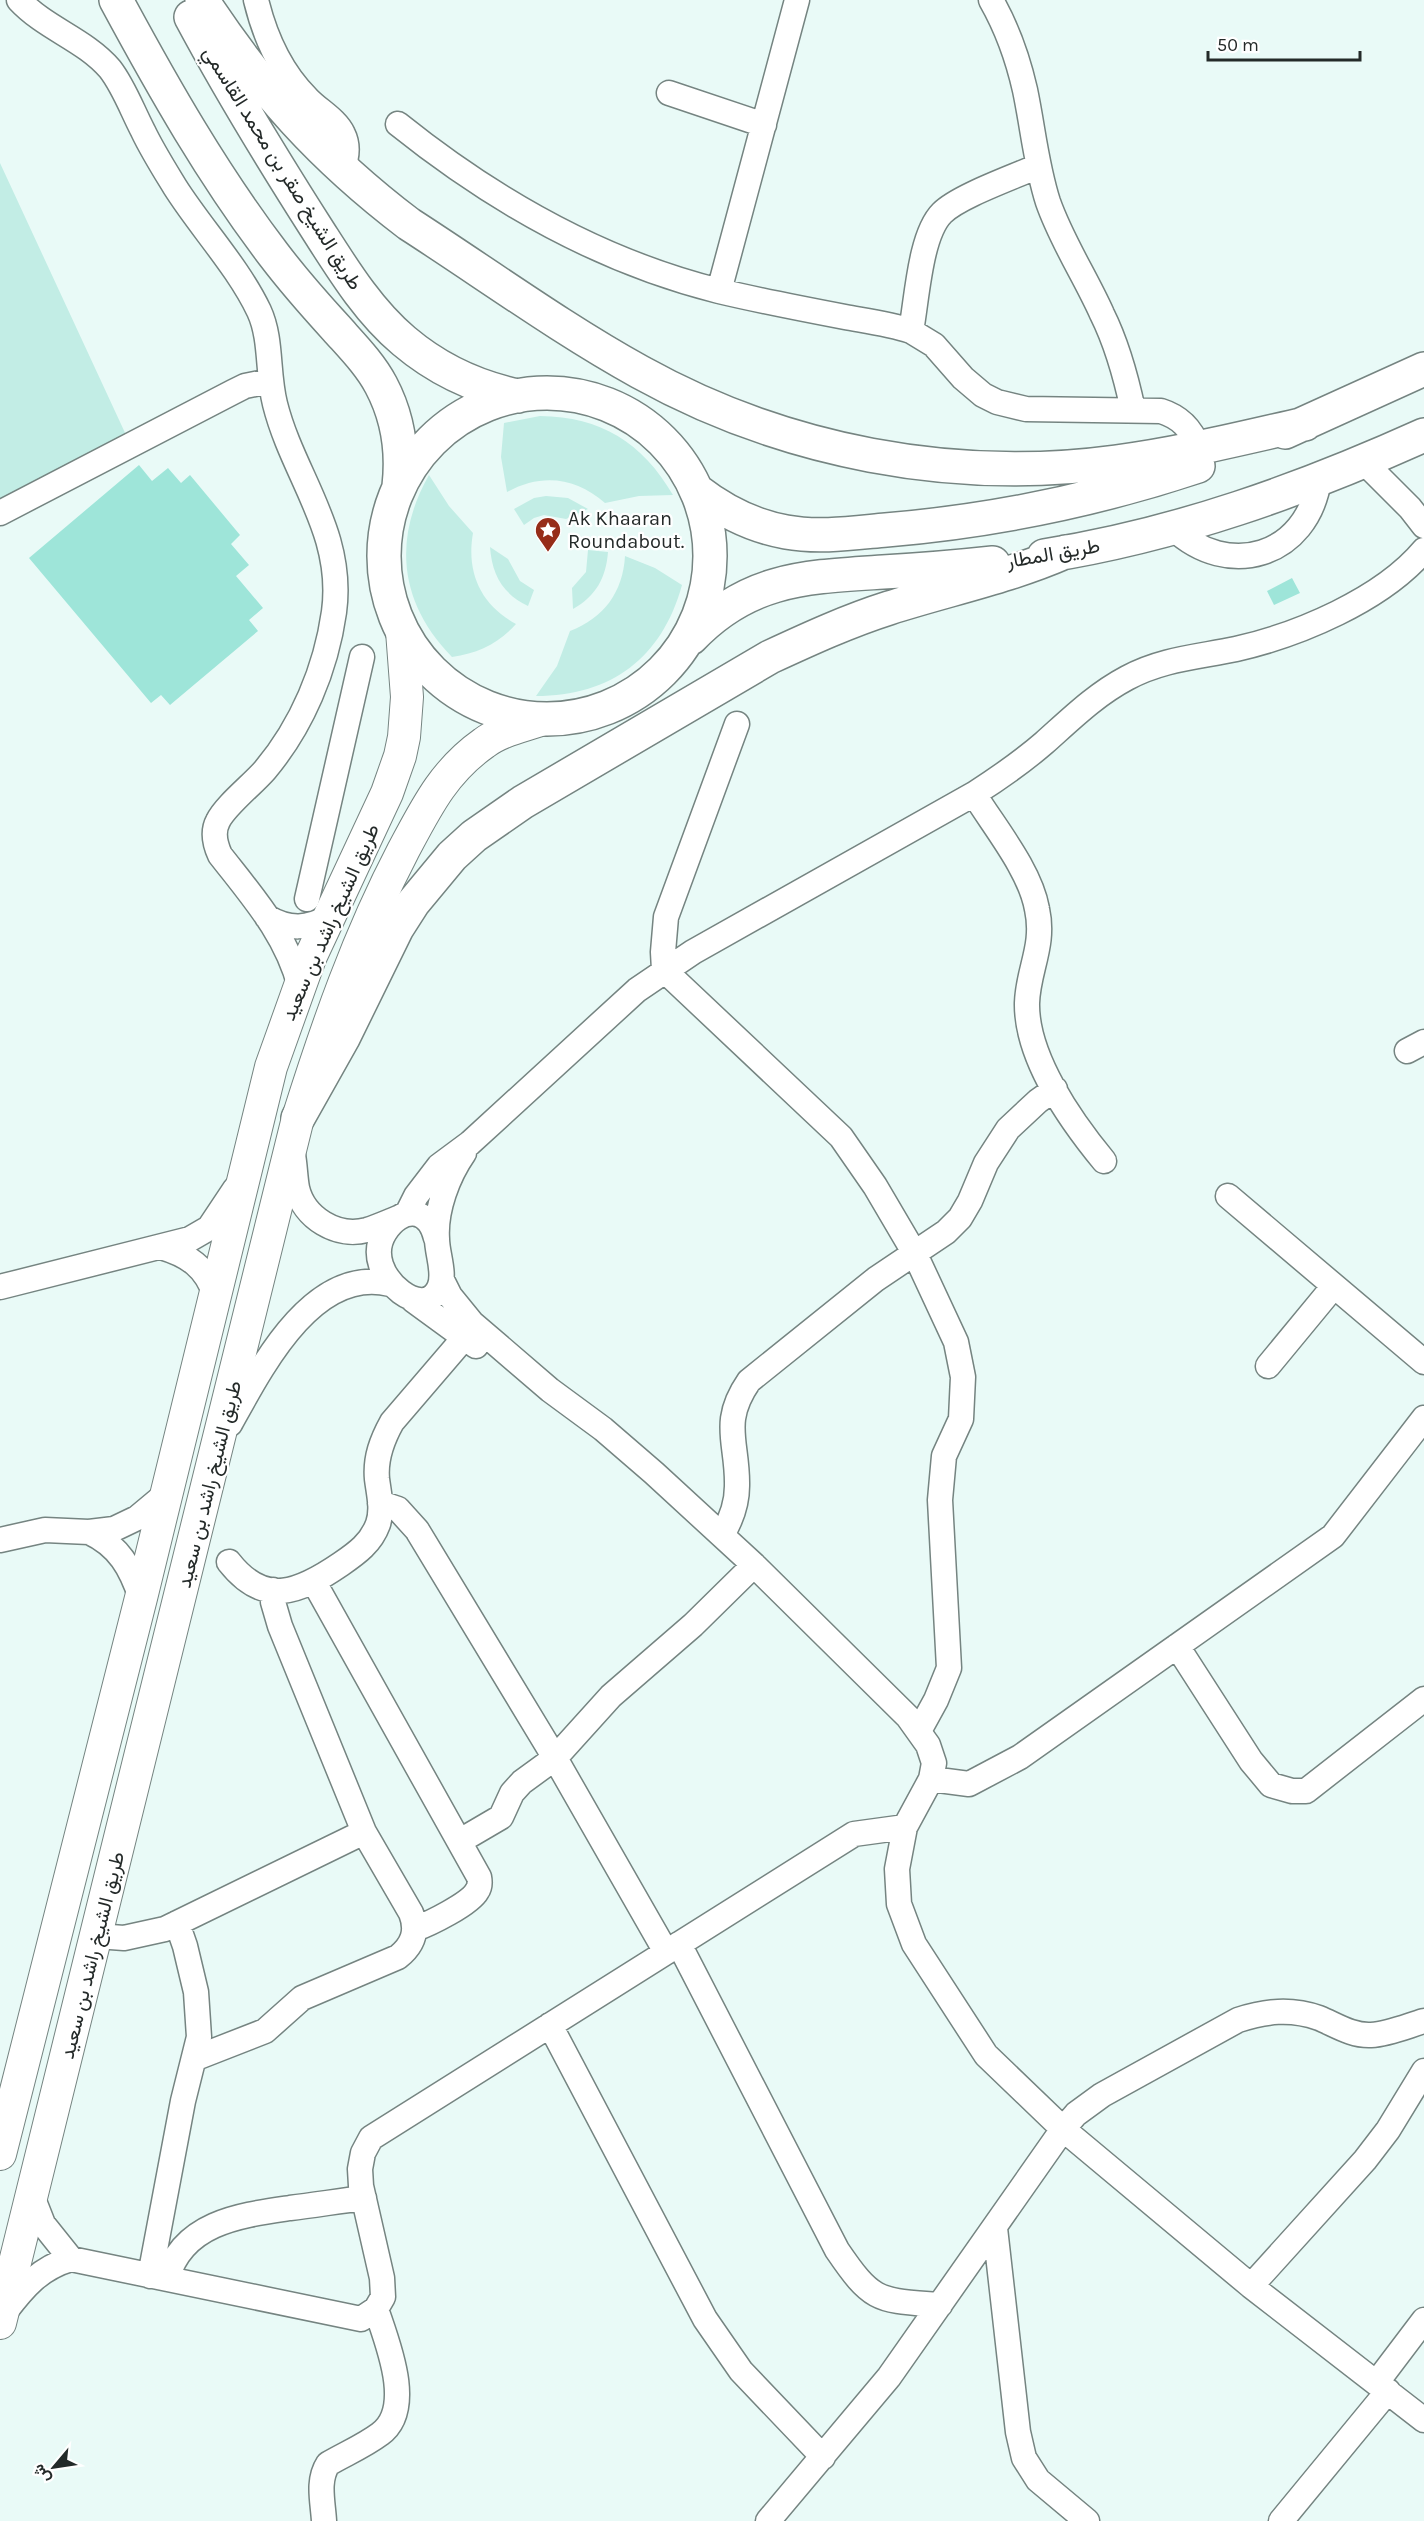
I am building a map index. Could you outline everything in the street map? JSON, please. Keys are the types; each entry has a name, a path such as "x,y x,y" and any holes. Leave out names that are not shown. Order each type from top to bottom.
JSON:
{"highway":[{"path":"116,0 170,100 238,207 276,258 365,361 381,384 395,418 399,436 399,489"},
{"name":"طريق الشيخ صقر بن محمد القاسمي","path":"182,0 270,154 327,244 373,309 402,340 435,364 477,385 518,396"},
{"path":"202,0 269,93 342,170 409,224 639,372 711,406 786,434 873,455 988,468 1030,469 1115,462 1305,424"},
{"path":"696,490 727,512 786,532 829,534 920,527 1019,513 1116,491 1212,461 1305,424 1424,369"},
{"path":"561,393 604,403 624,413 659,438 674,454 696,490 707,529 709,569 701,609 684,646 657,677 623,701 584,715 543,719 500,712 461,695 428,667 402,631 388,591 384,549 391,508 399,489 419,455 447,427 480,407 518,396 561,393"},
{"name":"طريق المطار","path":"684,646 704,625 728,607 762,589 789,581 818,576 955,567 1065,552 1173,528 1241,508 1319,480 1424,435"},
{"path":"295,1132 397,928 438,871 474,836 523,802 770,657 808,639 886,609 991,580 1065,552"}],"main road":[{"name":"طريق الشيخ راشد بن سعيد","path":"0,2154 4,2119 141,1598 271,1067 300,987 318,908 352,871 394,775 404,737 407,684 402,631"},
{"name":"طريق الشيخ راشد بن سعيد","path":"1,2319 295,1132 326,1030 364,932 429,800 455,768 486,741 543,719"}],"street":[{"path":"20,0 40,18 90,49 112,73 170,179 259,311 268,342 270,381 278,414 289,447 320,512 333,561 335,610 318,675 299,719 267,767 222,815 215,830 216,847 220,855 267,917 288,950 300,987"},
{"path":"256,0 266,34 283,68 306,98 335,123 345,137 347,154 342,170"},
{"path":"719,291 797,0"},
{"path":"991,0 1014,51 1025,90 1038,166 1060,232 1112,337 1121,361 1132,410"},
{"path":"669,93 764,125"},
{"path":"398,124 471,179 549,226 631,264 719,291 911,331 934,345 973,387 997,402 1026,409 1150,410 1171,414 1188,428 1198,447"},
{"path":"911,331 927,239 936,219 953,205 1038,166"},
{"path":"0,513 232,392 245,386 270,381"},
{"path":"1364,462 1410,508 1424,526"},
{"path":"1173,528 1195,546 1214,553 1234,556 1263,552 1277,546 1302,526 1316,498 1319,480"},
{"path":"390,1284 381,1266 379,1250 384,1234 403,1215 439,1166 470,1143 611,1012 664,970 974,794 1023,761 1085,705 1126,678 1167,661 1236,649 1294,631 1346,608 1388,582 1424,550"},
{"path":"267,917 287,926 309,926 318,908 315,861 362,657"},
{"path":"737,724 666,917 664,970 841,1137 875,1186 915,1254 956,1342 963,1377 962,1419 944,1456 939,1500 949,1668 936,1700 919,1731"},
{"path":"974,794 1026,877 1038,909 1039,943 1029,990 1028,1018 1036,1048 1055,1089 1077,1126 1104,1161"},
{"path":"315,861 352,871"},
{"path":"723,1535 736,1499 736,1472 731,1430 732,1417 742,1392 758,1372 857,1293 937,1240 960,1218 996,1146 1023,1114 1055,1089"},
{"path":"295,1132 298,1189 302,1200 315,1218 345,1232 356,1232 414,1213 428,1218 436,1238 442,1280 450,1296 472,1323 550,1390 629,1451 723,1535 908,1717 919,1731 928,1745 934,1762 932,1779 905,1827 897,1869 899,1904 914,1944 986,2055 1063,2129 1251,2286 1424,2420"},
{"path":"436,1238 446,1188 470,1143"},
{"path":"0,1287 190,1239 209,1228 245,1175"},
{"path":"1228,1196 1424,1362"},
{"path":"161,1247 192,1260 207,1275 215,1295"},
{"path":"218,1448 259,1370 296,1323 335,1291 366,1280 390,1284 506,1366 550,1390"},
{"path":"413,1300 426,1300 432,1297 440,1287 442,1280"},
{"path":"1268,1366 1334,1286"},
{"path":"229,1562 253,1584 273,1590 294,1590 314,1582 366,1545 377,1525 381,1503 377,1462 385,1435 392,1422 464,1338"},
{"path":"932,1779 969,1784 1020,1757 1333,1536 1424,1418"},
{"path":"0,1540 45,1530 89,1532 114,1529 126,1524 167,1493"},
{"path":"381,1503 398,1509 417,1530 672,1948 837,2250 858,2280 871,2292 890,2301 940,2305"},
{"path":"89,1532 109,1543 124,1559 141,1598"},
{"path":"460,1841 496,1822 504,1812 512,1793 522,1782 555,1758 611,1696 693,1625 754,1565"},
{"path":"314,1582 479,1877 476,1893 431,1922 415,1929"},
{"path":"196,2058 265,2031 302,1998 398,1957 410,1945 415,1929 407,1904 364,1832 280,1626 273,1602 273,1590"},
{"path":"1177,1646 1251,1761 1271,1785 1292,1791 1306,1791 1424,1699"},
{"path":"1,2319 37,2275 47,2268 71,2259 361,2319 376,2308 383,2297 382,2278 364,2198 360,2169 363,2153 371,2138 854,1834 905,1827"},
{"path":"97,1936 152,1934 364,1832"},
{"path":"158,2278 183,2101 196,2058 200,2026 196,1992 177,1923"},
{"path":"768,2521 889,2377 1063,2129 1076,2114 1102,2095 1238,2020 1255,2014 1273,2011 1306,2014 1351,2032 1370,2035 1424,2021"},
{"path":"550,2025 705,2319 741,2371 824,2457"},
{"path":"1251,2286 1371,2153 1424,2071"},
{"path":"32,2196 43,2224 71,2259"},
{"path":"158,2278 180,2252 207,2230 224,2220 243,2215 364,2198"},
{"path":"995,2228 1018,2432 1024,2458 1038,2480 1087,2521"},
{"path":"324,2521 321,2479 323,2470 328,2464 381,2434 392,2421 398,2403 393,2360 376,2308"},
{"path":"1281,2521 1382,2386 1424,2320"}],"green space":[{"path":"0,163 133,450 0,507"},
{"path":"540,416 582,421 618,436 648,460 673,495 639,496 605,503 594,494 570,483 545,480 520,486 507,492 501,457 504,423"},
{"path":"429,475 449,506 473,533 471,548 474,574 485,597 504,616 516,624 502,637 487,646 452,657 435,637 421,615 412,593 407,570 406,547 410,523 417,499"},
{"path":"546,496 568,498 588,509 566,519 544,515 524,525 514,509 534,498"},
{"path":"490,547 508,559 520,581 534,590 528,606 512,596 500,582 493,566"},
{"path":"588,550 608,552 605,570 594,592 573,609 572,588 586,572"},
{"path":"625,556 655,568 682,585 673,611 661,633 647,652 630,668 610,680 588,689 536,696 557,666 570,631 593,619 610,602 620,581"}],"building":[{"path":"139,465 152,481 168,468 181,483 190,475 240,535 231,544 249,565 236,576 263,608 249,620 258,631 170,705 161,695 151,703 29,558"},
{"path":"1292,578 1300,593 1274,605 1267,591"}],"place":[{"name":"Ak Khaaran Roundabout.","path":"548,553"}]}
